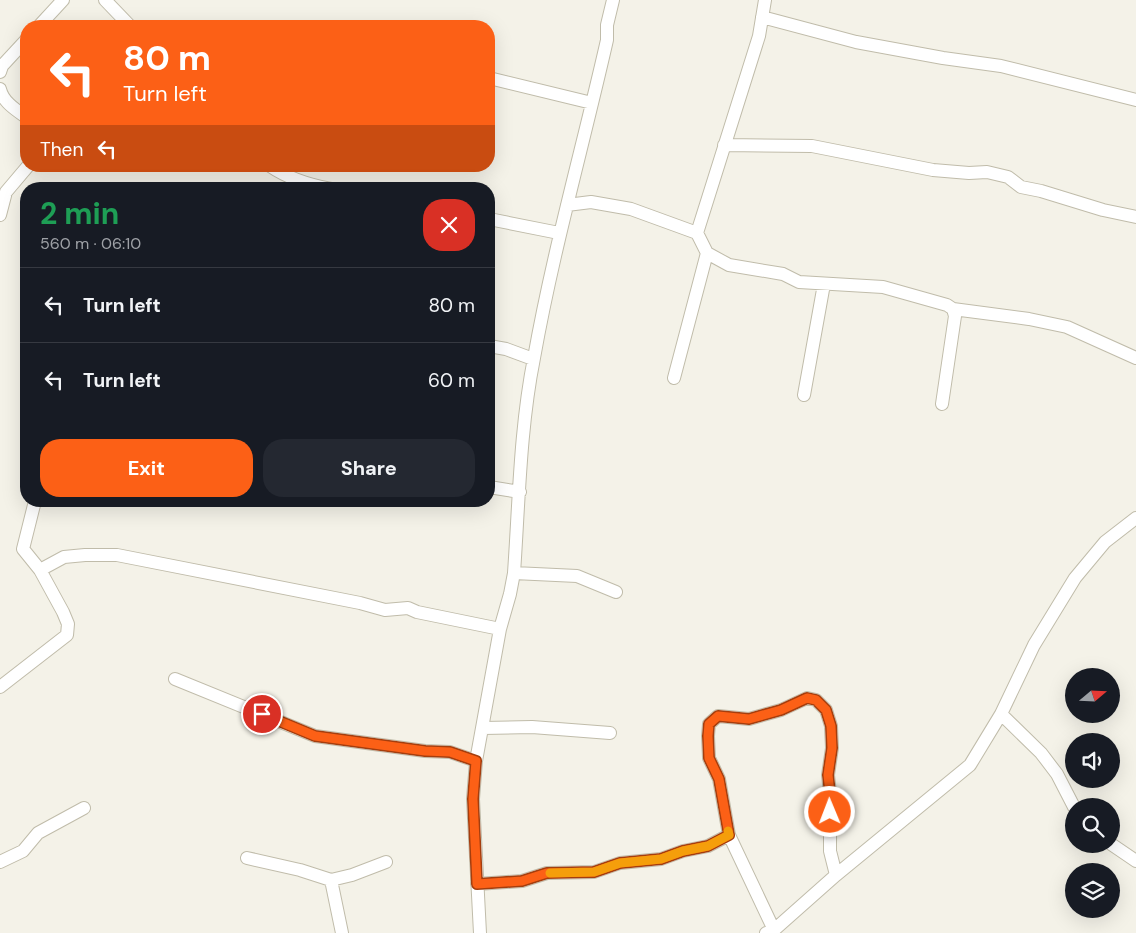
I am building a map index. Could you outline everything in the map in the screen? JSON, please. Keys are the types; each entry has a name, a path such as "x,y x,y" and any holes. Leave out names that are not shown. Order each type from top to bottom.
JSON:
{"street":[{"path":"45,20 63,0"},
{"path":"105,0 124,20"},
{"path":"480,933 473,799 476,761 500,629 514,573 525,424 533,359 560,233 607,40 607,24 612,0"},
{"path":"697,233 759,36 764,0"},
{"path":"762,18 856,42 943,58 1001,66 1104,90 1136,100"},
{"path":"0,72 2,66 20,46"},
{"path":"495,79 592,103"},
{"path":"0,90 1,95 20,113"},
{"path":"724,145 812,146 933,170 969,173 987,172 1008,177 1021,187 1041,191 1103,210 1136,217"},
{"path":"0,215 6,192 23,172"},
{"path":"279,172 301,182"},
{"path":"567,204 591,202 631,209 697,233 707,253 729,265 783,274 800,282 883,287 946,305 952,309 1029,319 1066,327 1136,358"},
{"path":"495,220 560,233"},
{"path":"674,378 707,253"},
{"path":"804,395 824,284"},
{"path":"942,404 955,316 952,309"},
{"path":"495,347 533,359"},
{"path":"495,488 520,492"},
{"path":"0,687 67,635 68,624 63,612 40,570 23,549 34,507"},
{"path":"836,875 830,851 830,793 828,775 832,748 831,726 826,710 816,700 807,698 781,710 749,719 718,716 709,724 709,758 719,779 729,835 770,932 970,765 1002,714 1034,646 1075,578 1105,542 1136,518"},
{"path":"40,570 64,557 117,555 351,601 385,610 408,608 417,612 500,629"},
{"path":"514,573 577,576 616,592"},
{"path":"175,679 315,736 425,751 450,752 476,761"},
{"path":"1002,714 1041,753 1056,774 1069,798"},
{"path":"483,728 532,727 610,733"},
{"path":"0,862 23,851 38,833 84,808"},
{"path":"477,884 522,881 547,873 594,872 620,863 661,859 683,851 708,846 729,835"},
{"path":"1120,850 1136,861"},
{"path":"248,858 300,870 331,880 352,875 386,862"},
{"path":"331,880 342,933"}],"slow traffic":[{"path":"550,873 594,872 620,863 661,859 683,851 708,846 729,835 728,831"}],"route":[{"path":"262,714 315,736 425,751 450,752 476,761 473,799 477,884 522,881 547,873 594,872 620,863 661,859 683,851 708,846 729,835 719,779 709,758 709,724 718,716 749,719 781,710 807,698 816,700 826,710 831,726 832,748 828,775 830,812"}]}
